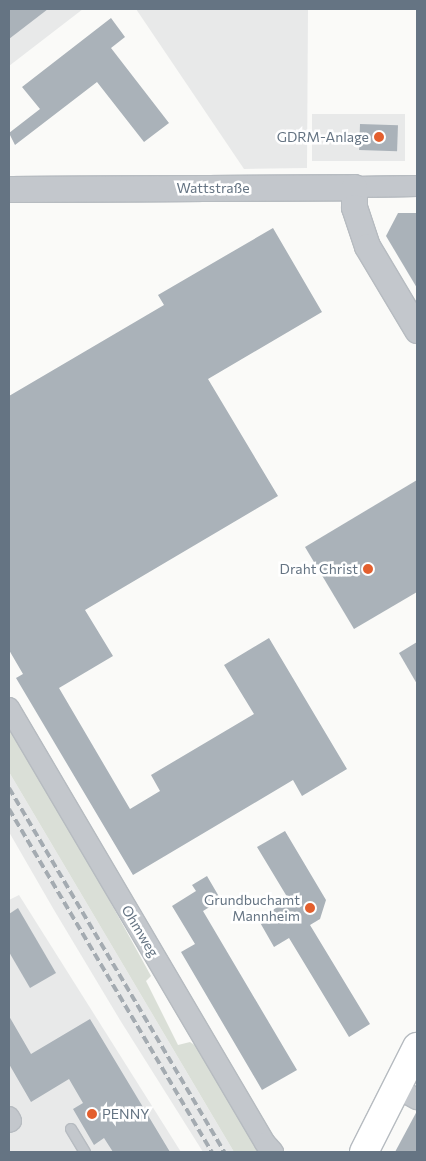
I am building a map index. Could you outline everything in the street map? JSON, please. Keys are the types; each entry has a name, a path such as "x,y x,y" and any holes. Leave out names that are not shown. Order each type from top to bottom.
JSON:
{"main road":[{"path":"364,1152 407,1093 417,1047"}],"street":[{"name":"Wattstraße","path":"9,189 417,186"},
{"path":"354,187 354,207 367,246 417,330"},
{"name":"Ohmweg","path":"9,708 250,1118 265,1143 273,1152"},
{"path":"9,1117 11,1120 9,1122"}],"lane":[{"path":"71,1129 85,1152"}],"shaded area":[{"path":"9,9 83,9 9,66"},
{"path":"136,9 308,9 307,168 244,169"},
{"path":"312,114 405,114 405,161 312,161"},
{"path":"9,728 79,845 151,976 146,981 178,1045 190,1042 196,1046 260,1152 234,1152 9,772"},
{"path":"9,772 234,1152 203,1152 54,910 9,832"},
{"path":"19,895 181,1152 9,1152 9,900"}],"building":[{"path":"9,9 48,9 9,39"},
{"path":"111,18 125,37 111,48 169,123 144,142 97,82 15,145 9,133 40,109 22,87"},
{"name":"GDRM-Anlage","path":"360,124 398,125 397,151 359,150"},
{"path":"398,213 417,213 417,288 386,236"},
{"path":"273,228 322,312 208,379 278,496 85,610 113,656 59,688 130,809 160,791 151,775 254,714 224,665 269,638 347,769 302,796 293,780 133,875 16,678 23,674 9,650 9,396 164,305 158,295"},
{"name":"Draht Christ","path":"417,480 417,592 354,629 305,547"},
{"path":"417,642 417,684 399,653"},
{"path":"285,831 326,900 320,919 310,925 370,1024 349,1037 289,938 274,947 258,919 289,900 257,847"},
{"path":"207,876 221,900 203,911 297,1070 262,1090 181,952 195,944 172,906 196,891 192,885"},
{"path":"18,908 56,973 30,988 9,952 9,914"},
{"path":"9,1016 31,1054 90,1019 170,1152 113,1152 104,1138 94,1145 73,1109 83,1103 69,1079 31,1102 9,1064"},
{"path":"417,1111 417,1152 395,1152"}],"railway":[{"path":"9,788 224,1152"},
{"path":"9,809 212,1152"}],"place":[{"name":"GDRM-Anlage","path":"379,137"},
{"name":"Draht Christ","path":"368,569"},
{"name":"Grundbuchamt Mannheim","path":"310,908"},
{"name":"PENNY","path":"92,1114"}]}
